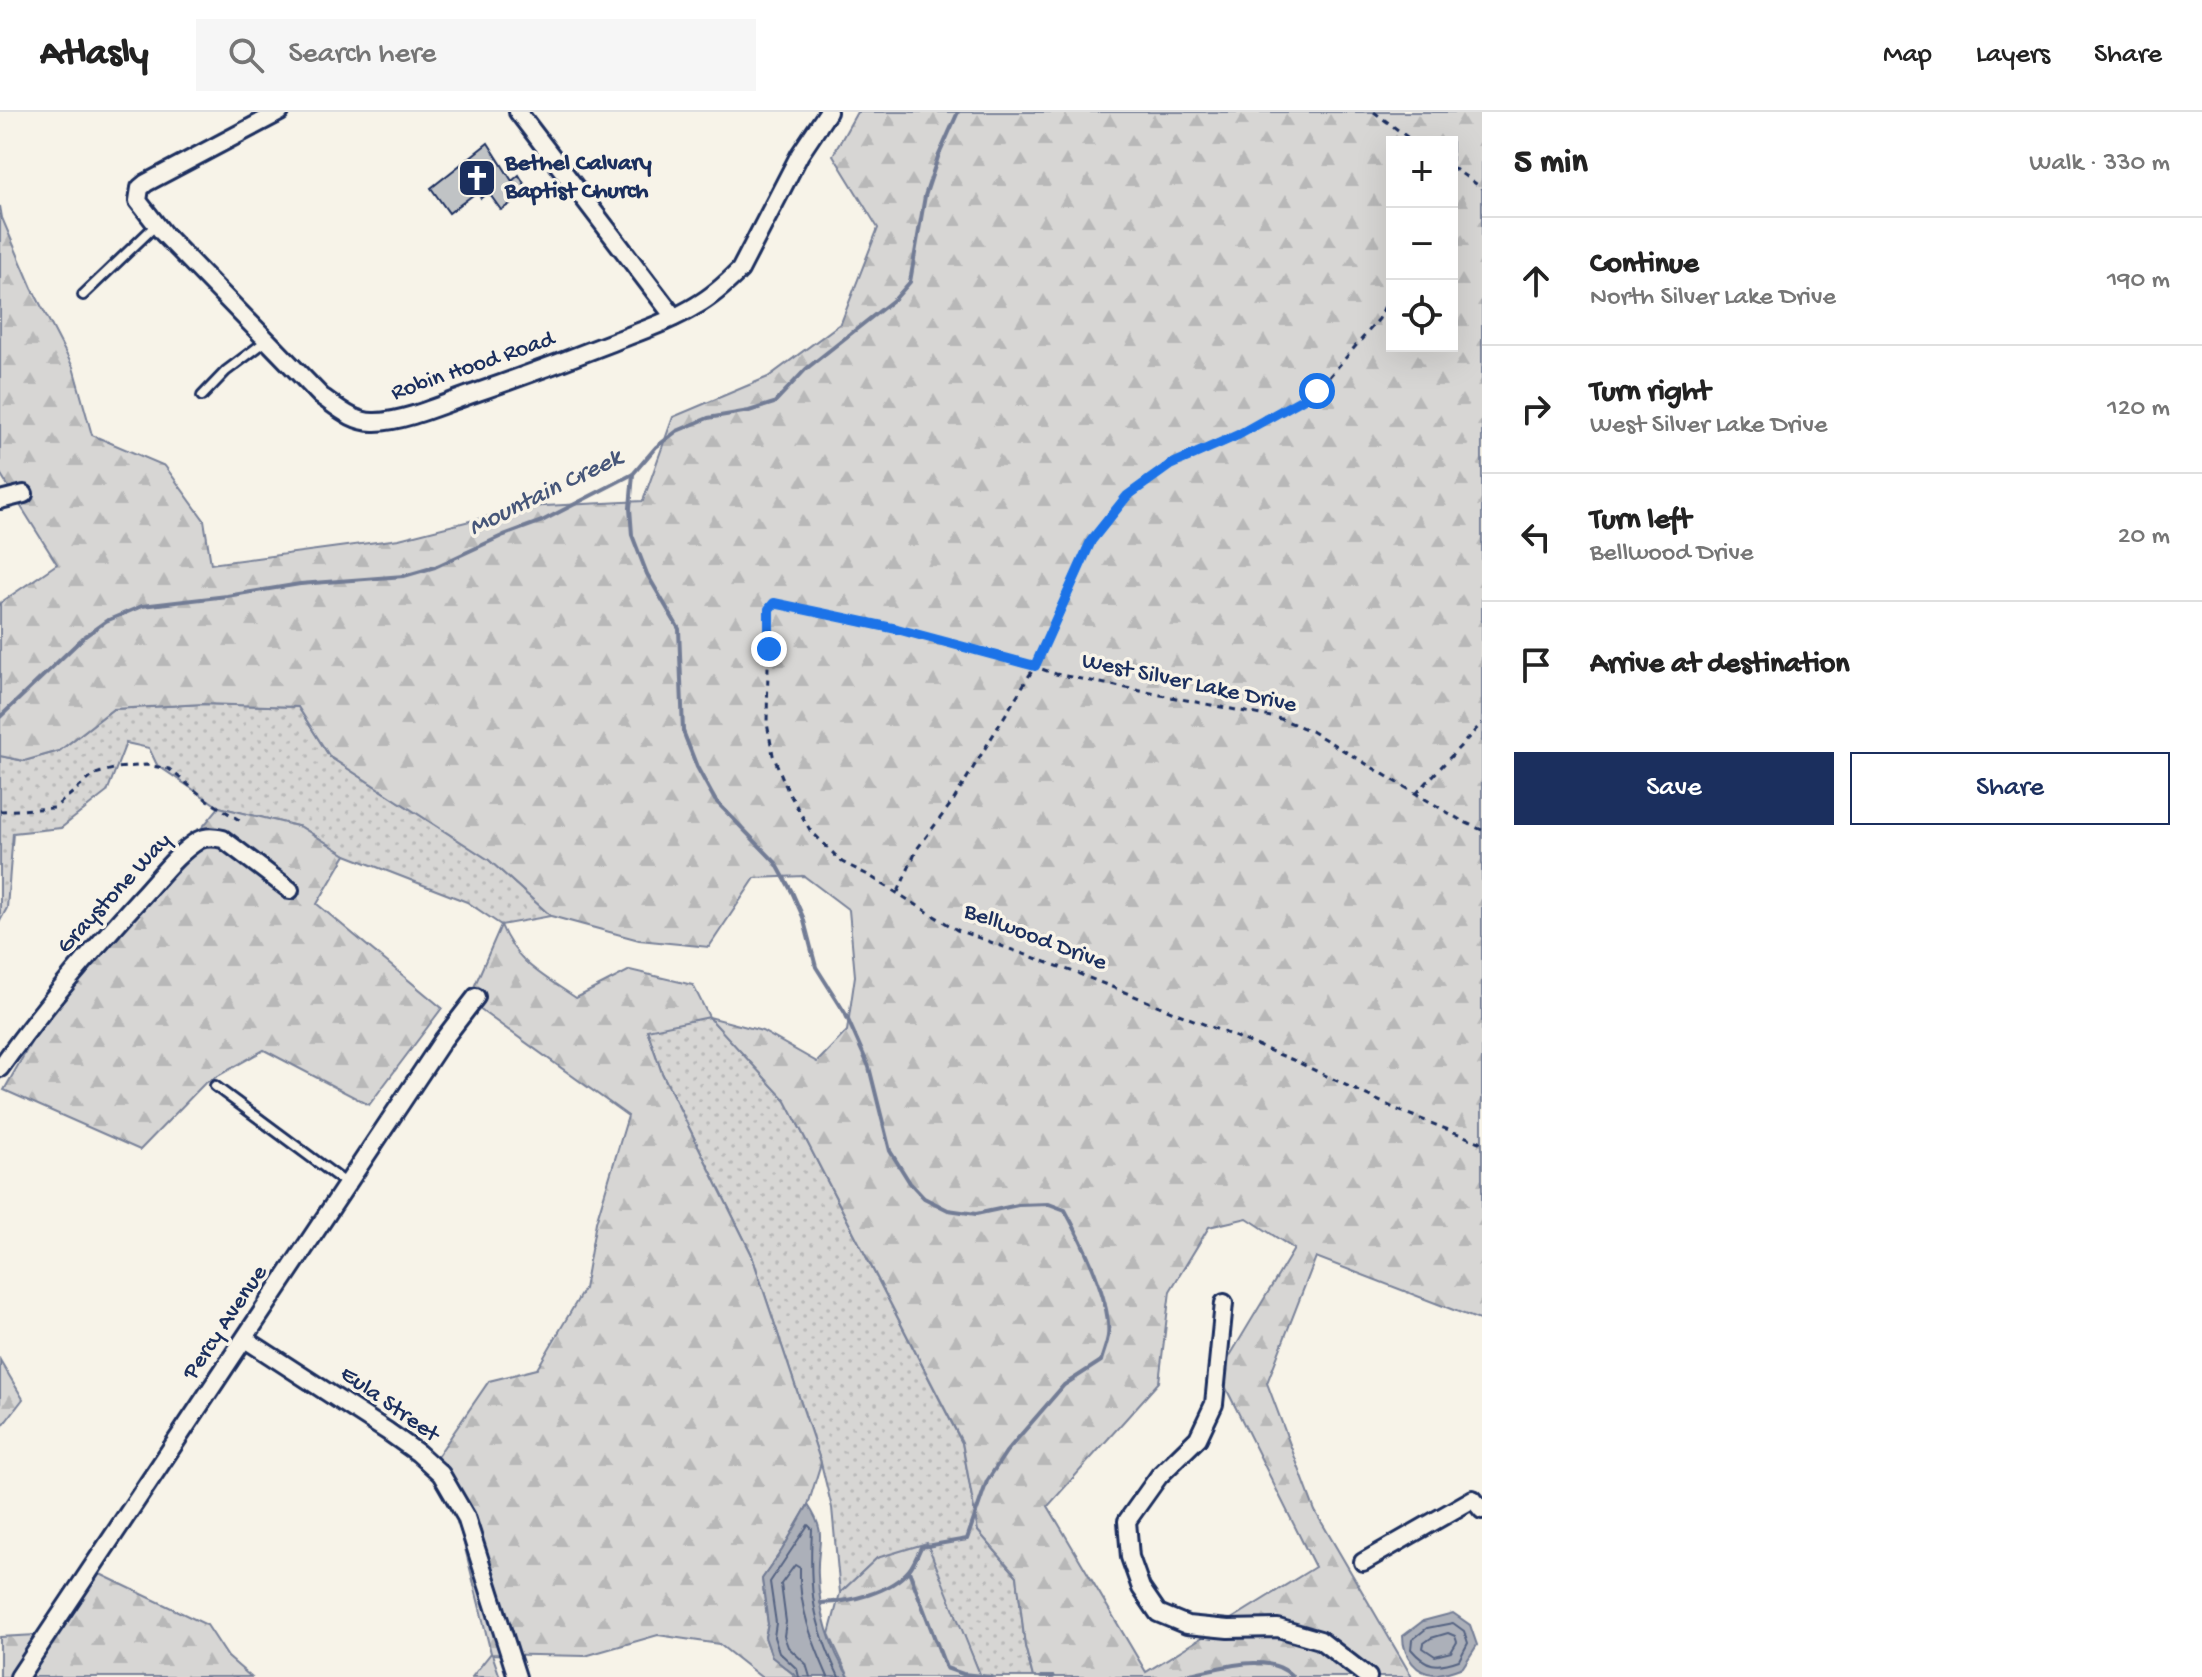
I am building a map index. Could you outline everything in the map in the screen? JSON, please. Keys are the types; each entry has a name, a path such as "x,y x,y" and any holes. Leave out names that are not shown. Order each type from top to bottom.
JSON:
{"street":[{"name":"Robin Hood Road","path":"280,112 258,117 146,183 140,188 138,201 156,225 321,396 359,420 376,422 438,405 565,361 698,305 740,270 800,154 828,112"},
{"path":"518,112 674,317"},
{"path":"0,500 24,494"},
{"name":"Graystone Way","path":"0,1068 52,998 168,868 201,839 223,839 290,890"},
{"name":"Percy Avenue","path":"19,1677 443,1040 476,997"},
{"path":"1224,1303 1214,1404 1198,1438 1159,1476 1127,1521 1130,1557 1141,1588 1158,1613 1187,1625 1228,1629 1278,1628 1320,1640 1368,1677"},
{"name":"Eula Street","path":"245,1339 387,1431 441,1474 466,1517 517,1677"},
{"path":"1363,1562 1479,1501"}],"lane":[{"path":"83,295 156,225"},
{"path":"202,396 226,371 266,341"},
{"path":"215,1086 348,1184"}],"path":[{"path":"1374,112 1406,136"},
{"path":"1458,171 1482,188"},
{"path":"898,893 917,849 953,801 1035,666 1091,541 1127,496 1170,465 1238,435 1317,391 1379,319 1386,303"},
{"name":"West Silver Lake Drive","path":"774,603 897,629 1056,674 1281,719 1311,731 1482,830"},
{"name":"Bellwood Drive","path":"774,603 769,615 767,723 773,755 788,791 810,830 842,862 957,930 1082,975 1293,1060 1451,1133 1479,1142 1482,1139"},
{"path":"1416,794 1482,723"},
{"path":"0,811 54,808 95,774 146,765 169,769 207,800 244,823"}],"green space":[{"path":"857,112 1482,112 1482,1321 1316,1257 1267,1383 1315,1511 1412,1677 1033,1677 1025,1646 1017,1576 978,1531 962,1442 786,1101 709,1017 762,1031 817,1062 847,1031 855,976 849,910 804,876 755,878 709,947 639,940 551,916 489,860 330,757 298,707 203,704 113,709 59,751 24,761 0,756 0,603 57,564 0,473 0,206 2,218 32,288 73,367 92,435 165,466 204,520 211,564 399,539 525,507 643,501 673,417 768,377 841,323 878,228 833,155","holes":["1247,1218 1294,1249 1219,1374 1315,1567 1146,1672 1048,1506 1159,1382 1170,1291 1209,1227"]},
{"path":"203,704 298,707 330,757 489,860 551,916 501,925 467,902 346,855 301,827 219,807 157,765 149,748 126,743 107,792 61,828 13,833 7,908 0,921 0,756 24,761 59,751 113,709"},
{"path":"219,807 301,827 346,855 317,904 442,1008 369,1105 264,1050 204,1084 140,1150 4,1090 45,1018"},
{"path":"501,925 523,959 576,998 630,970 693,985 709,1017 647,1030 662,1073 751,1253 821,1463 808,1505 762,1579 768,1624 765,1637 772,1657 797,1677 761,1677 719,1644 658,1635 585,1656 492,1654 500,1677 472,1677 491,1653 456,1512 428,1470 489,1381 537,1369 584,1289 596,1222 628,1116 468,1001"},
{"path":"709,1017 786,1101 962,1443 978,1531 1017,1576 1025,1646 1033,1677 981,1677 960,1627 877,1558 840,1593 832,1508 821,1463 751,1253 662,1073 647,1029"},
{"path":"0,1360 23,1399 0,1429"},
{"path":"927,1543 981,1677 849,1677 829,1634 840,1593 877,1558"},
{"path":"98,1573 207,1625 228,1657 251,1677 0,1677 0,1637 55,1634"}],"water":[{"path":"808,1505 820,1532 818,1576 823,1616 836,1654 849,1677 797,1677 772,1657 765,1637 768,1624 762,1579"},
{"path":"1453,1613 1470,1625 1477,1645 1463,1667 1438,1674 1423,1672 1408,1657 1403,1636 1423,1621"}],"building":[{"name":"Bethel Calvary Baptist Church","path":"488,143 512,181 519,175 529,192 501,210 488,192 481,198 477,192 449,213 431,188"}],"waterway":[{"name":"Mountain Creek","path":"0,717 84,637 106,621 142,606 300,584 404,576 435,567 542,521 633,474 656,447 677,431 708,418 774,403 806,369 896,298 910,282 925,196 958,112"},
{"path":"633,474 630,508 632,535 647,574 679,629 683,731 697,767 715,800 776,863 792,892 803,917 816,967 845,1013 869,1067 890,1151 910,1183 924,1198 948,1210 976,1214 1018,1205 1049,1204 1065,1210 1094,1271 1108,1322 1101,1361 1064,1385 1006,1452 987,1481 967,1539 921,1547 909,1570 880,1590 844,1601 821,1603"},
{"path":"909,1571 946,1668 963,1674 991,1677"},
{"path":"1171,1677 1252,1663 1282,1668 1293,1677"},
{"path":"1041,1677 1053,1677"}],"place":[{"name":"Bethel Calvary Baptist Church","path":"477,178"}],"route":[{"path":"769,649 769,609 774,603 897,629 1035,666 1091,541 1127,496 1170,465 1238,435 1317,391"}]}
